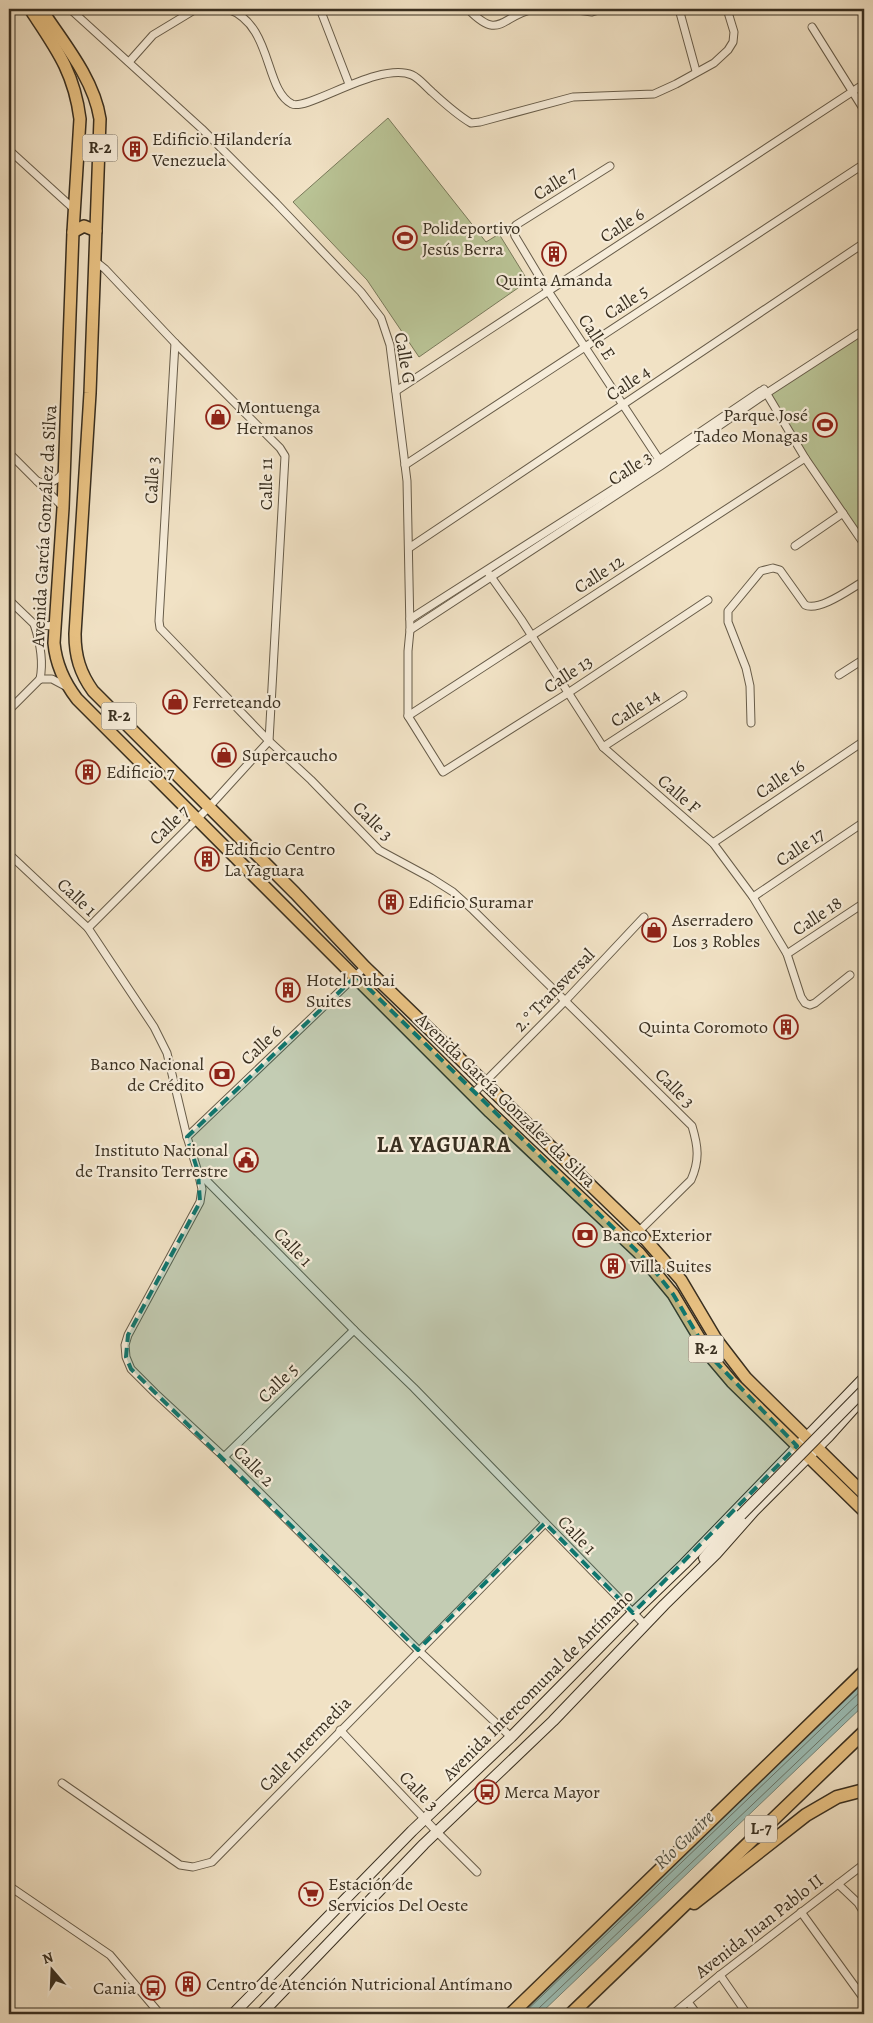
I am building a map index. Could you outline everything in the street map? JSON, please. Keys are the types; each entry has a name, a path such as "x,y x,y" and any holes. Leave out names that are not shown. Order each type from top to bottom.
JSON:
{"highway":[{"name":"L-7","path":"512,2014 864,1672"},
{"name":"L-7","path":"571,2014 659,1927 864,1732"},
{"path":"659,1927 677,1917 806,1815 837,1797 864,1790"}],"main road":[{"name":"Avenida García González da Silva","path":"30,9 64,62 77,100 80,119 73,232 65,470 55,654 61,673 72,692 197,819 473,1094 647,1261 673,1294 710,1356 732,1382 864,1511"},
{"name":"Avenida García González da Silva","path":"41,9 80,69 97,105 100,126 96,231 98,267 75,634 77,658 84,677 93,691 365,966 639,1232 681,1280 716,1340 746,1378 864,1494"},
{"path":"75,210 78,215 85,219 94,216 97,210"},
{"path":"73,232 84,226 96,231"},
{"name":"Avenida Intercomunal de Antímano","path":"234,2014 425,1819 511,1737 684,1564 864,1378"},
{"path":"696,1574 705,1555 741,1515 864,1390"},
{"name":"Avenida Intercomunal de Antímano","path":"261,2014 437,1832 553,1721 818,1448 864,1397"},
{"path":"684,1564 741,1515"}],"street":[{"name":"Calle G","path":"70,9 202,129 270,196 372,304 386,330 405,465 410,619 408,716"},
{"path":"129,62 153,34 196,9"},
{"path":"228,9 236,12 252,27 262,43 278,90 286,100 295,105 304,104 349,84 398,71 414,75 471,123 573,97 654,94 714,63 728,50 733,42 734,32 728,9"},
{"path":"320,9 349,84"},
{"path":"468,9 482,22 497,25 533,9"},
{"path":"570,9 592,12 602,9"},
{"path":"679,9 696,71"},
{"path":"812,26 864,110"},
{"name":"Calle 6","path":"396,391 852,90 864,84"},
{"path":"9,150 75,210"},
{"name":"Calle 5","path":"405,465 864,164"},
{"name":"Calle 7","path":"516,224 610,166"},
{"name":"Calle E","path":"516,224 513,229 515,236 548,292 661,463"},
{"name":"Calle 4","path":"409,548 864,243"},
{"name":"Calle 11","path":"98,267 280,448 285,456 269,741"},
{"name":"Calle 3","path":"410,630 489,574 661,463 864,324"},
{"name":"Calle 3","path":"765,391 864,330"},
{"name":"Calle 3","path":"174,343 160,628 269,741 311,780 379,850 452,892 473,910 692,1126 697,1142 698,1154 697,1167 692,1180 628,1242"},
{"path":"765,391 805,458 864,544"},
{"path":"10,457 63,508"},
{"name":"Calle 12","path":"408,716 805,458"},
{"path":"37,481 41,483 52,482 61,476 65,470"},
{"path":"795,546 843,513"},
{"path":"751,723 750,686 746,668 728,622 728,611 753,579 761,571 773,568 780,570 805,606 811,608 819,606 864,581"},
{"name":"Calle 3","path":"410,619 489,574"},
{"name":"Calle F","path":"489,574 604,747 714,843 753,897 787,954 801,997 805,1003 815,1004 850,975"},
{"path":"9,600 34,624 40,641 42,658 40,679 9,710"},
{"name":"Calle 13","path":"408,716 443,772 568,693 708,600"},
{"path":"34,624 51,626 57,616"},
{"path":"839,675 864,659"},
{"path":"40,679 52,678 72,692"},
{"name":"Calle 14","path":"604,747 683,695"},
{"name":"Calle 7","path":"88,928 209,807 269,741"},
{"name":"Calle 16","path":"714,843 864,741"},
{"name":"Calle 17","path":"753,897 864,822"},
{"name":"Calle 1","path":"9,854 88,928 154,1028 167,1053 187,1137 198,1172 421,1395 645,1625"},
{"name":"Calle 18","path":"787,954 864,903"},
{"name":"2.° Transversal","path":"473,1094 566,1000 644,917"},
{"name":"Calle 6","path":"187,1137 365,966"},
{"name":"Calle 2","path":"198,1172 202,1190 200,1202 128,1335 125,1345 126,1356 131,1369 224,1457 418,1650 511,1737"},
{"name":"Calle 5","path":"224,1457 354,1330"},
{"name":"Calle Intermedia","path":"62,1783 180,1865 193,1867 212,1862 418,1650 545,1523"},
{"name":"Calle 3","path":"340,1730 477,1872"},
{"name":"Avenida Juan Pablo II","path":"673,2014 720,1975 864,1864"},
{"path":"838,1884 858,1903 864,1913"},
{"path":"9,1886 110,1955 160,2014"},
{"path":"801,1912 864,1999"},
{"path":"720,1975 747,2014"},
{"path":"688,2002 697,2014"}],"highlighted area":[{"path":"356,976 647,1261 673,1294 710,1356 797,1446 633,1613 545,1523 418,1650 131,1369 126,1357 128,1335 200,1202 198,1172 187,1137"}],"green space":[{"name":"Polideportivo Jesús Berra","path":"388,118 486,242 499,234 528,281 419,357 367,280 293,202"},
{"name":"Parque José Tadeo Monagas","path":"864,330 864,544 767,393"}],"water":[{"path":"864,1681 864,1705 540,2014 516,2014"}],"place":[{"name":"Edificio Hilandería Venezuela","path":"135,149"},
{"name":"Polideportivo Jesús Berra","path":"405,238"},
{"name":"Quinta Amanda","path":"554,254"},
{"name":"Montuenga Hermanos","path":"218,417"},
{"name":"Parque José Tadeo Monagas","path":"825,425"},
{"name":"Ferreteando","path":"175,702"},
{"name":"Supercaucho","path":"224,755"},
{"name":"Edificio 7","path":"88,772"},
{"name":"Edificio Centro La Yaguara","path":"207,859"},
{"name":"Edificio Suramar","path":"391,902"},
{"name":"Aserradero Los 3 Robles","path":"654,930"},
{"name":"Hotel Dubai Suites","path":"288,990"},
{"name":"Quinta Coromoto","path":"786,1027"},
{"name":"Banco Nacional de Crédito","path":"222,1074"},
{"name":"Instituto Nacional de Transito Terrestre","path":"246,1160"},
{"name":"Banco Exterior","path":"585,1235"},
{"name":"Villa Suites","path":"613,1266"},
{"name":"Merca Mayor","path":"487,1792"},
{"name":"Estación de Servicios Del Oeste","path":"311,1894"},
{"name":"Centro de Atención Nutricional Antímano","path":"188,1984"},
{"name":"Cania","path":"153,1988"}],"district":[{"name":"LA YAGUARA","path":"444,1145"}],"water label":[{"name":"Río Guaire","path":"684,1840"}]}
